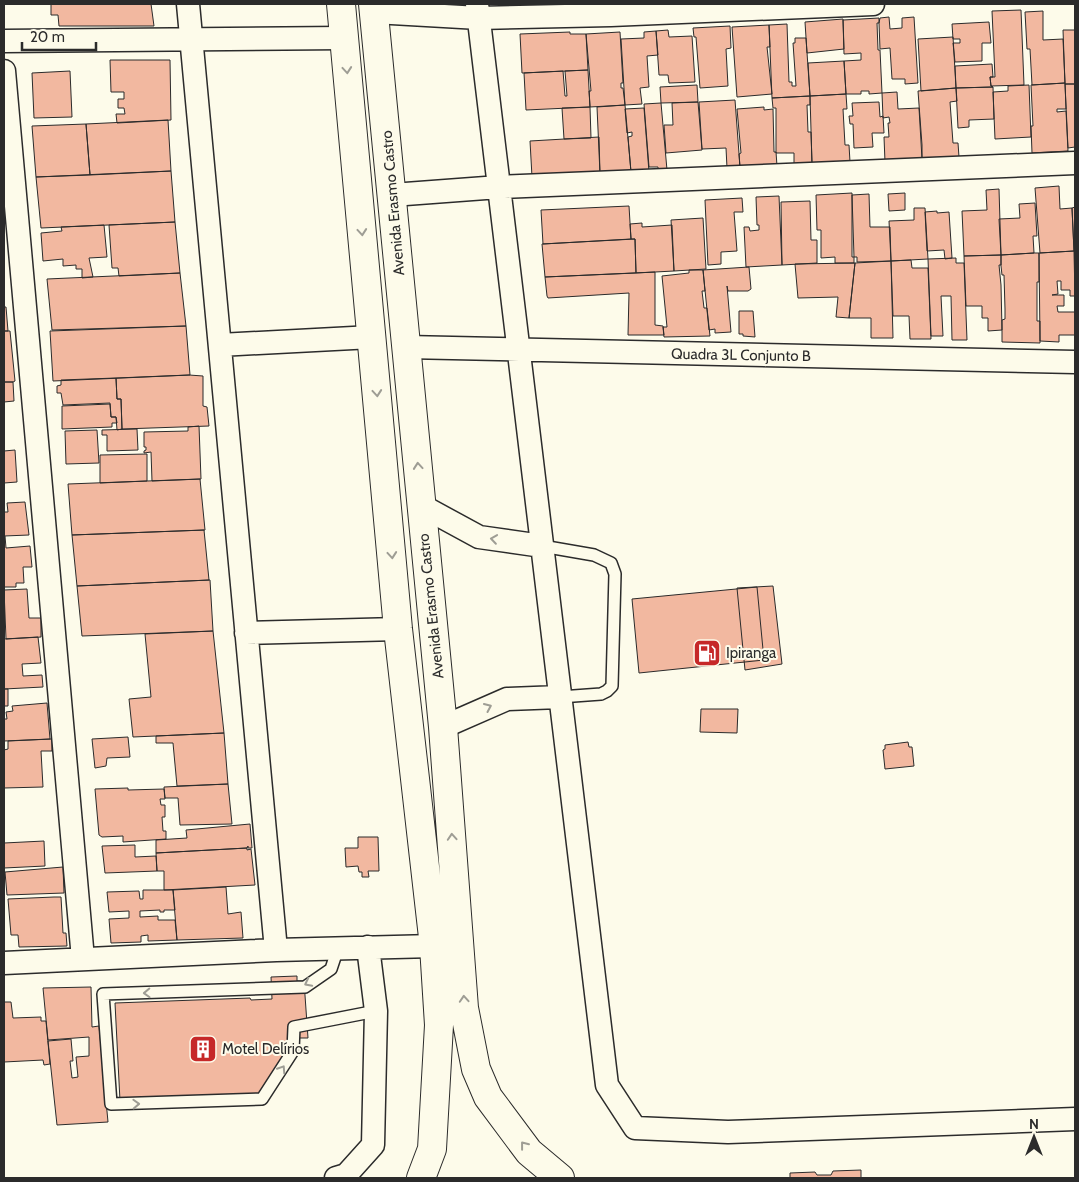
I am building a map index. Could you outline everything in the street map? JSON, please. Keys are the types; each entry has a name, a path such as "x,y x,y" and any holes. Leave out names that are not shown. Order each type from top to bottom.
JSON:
{"main road":[{"path":"341,4 398,629 434,946 439,1026 432,1149 421,1178"},
{"name":"Avenida Erasmo Castro","path":"374,8 443,727 464,1008 476,1069 488,1097 529,1152 560,1178"}],"street":[{"path":"188,4 276,950"},
{"path":"374,8 478,11 611,10 872,4"},
{"path":"478,11 607,1085 635,1128 728,1132 1075,1119"},
{"path":"4,41 344,38"},
{"path":"4,71 84,959"},
{"path":"392,195 499,187 1075,163"},
{"path":"220,345 372,337"},
{"name":"Quadra 3L Conjunto B","path":"406,347 1075,362"},
{"path":"422,506 479,537 542,546"},
{"path":"246,633 398,629"},
{"path":"443,727 507,699 560,697"},
{"path":"4,963 276,950 434,946"},
{"path":"336,1178 346,1175 373,1145 376,1011 368,947"}],"lane":[{"path":"542,546 594,555 610,563 615,574 612,686 602,694 560,697"},
{"path":"338,948 331,969 305,987 103,994 111,1104 262,1099 293,1051 294,1028 376,1011"}],"building":[{"path":"51,4 151,4 154,26 59,26 58,15 51,15"},
{"path":"1021,10 1024,85 991,86 990,77 995,77 992,11"},
{"path":"1043,11 1043,40 1063,39 1065,83 1032,85 1030,49 1027,49 1025,12"},
{"path":"889,17 890,29 902,28 902,18 914,17 918,83 905,84 905,79 892,79 890,48 880,49 880,18"},
{"path":"879,18 879,23 877,23 878,50 880,50 882,93 869,94 869,91 861,91 861,94 846,94 844,61 861,60 861,53 844,54 843,20"},
{"path":"843,19 844,49 807,53 805,22"},
{"path":"989,22 991,43 982,43 982,61 955,62 953,43 960,43 960,39 953,39 952,24"},
{"path":"787,24 789,82 792,82 792,86 796,86 793,43 795,43 795,38 806,38 810,96 772,98 769,25"},
{"path":"769,25 770,47 767,47 772,94 737,97 732,27"},
{"path":"730,26 731,48 726,49 728,86 700,88 696,37 694,37 693,28"},
{"path":"668,30 669,37 692,36 695,82 669,83 668,75 659,75 656,31"},
{"path":"1063,30 1075,30 1075,84 1065,84"},
{"path":"656,31 658,55 647,56 649,87 640,88 642,104 625,105 621,39 644,38 644,32"},
{"path":"570,32 570,34 586,34 588,70 522,73 520,34"},
{"path":"620,32 623,83 621,83 621,88 623,88 625,105 590,107 589,91 591,91 586,34"},
{"path":"953,37 956,88 921,91 918,39"},
{"path":"110,60 170,60 171,120 117,123 116,114 125,114 124,108 118,108 118,99 124,99 124,92 111,92"},
{"path":"844,61 846,94 810,96 808,63"},
{"path":"992,64 993,77 990,77 991,86 993,87 956,88 955,66"},
{"path":"588,70 590,107 526,110 524,73 563,71 565,96 567,96 565,71"},
{"path":"70,71 72,117 34,118 32,73"},
{"path":"1065,83 1066,109 1057,109 1057,112 1066,111 1068,151 1032,153 1031,85"},
{"path":"1065,84 1075,84 1075,147 1068,148"},
{"path":"697,85 698,102 661,103 660,87"},
{"path":"1029,85 1031,137 995,139 993,92 1008,91 1008,86"},
{"path":"993,87 994,119 969,120 969,127 958,128 956,88"},
{"path":"956,88 957,101 950,102 953,143 958,143 959,157 922,159 918,91"},
{"path":"897,92 898,109 919,108 922,159 885,162 884,137 889,137 888,123 890,123 889,117 883,118 882,93"},
{"path":"846,94 847,109 843,109 845,145 849,145 850,162 812,164 810,96"},
{"path":"810,96 810,105 807,105 808,132 811,132 812,164 794,165 794,153 776,153 776,108 773,108 772,98"},
{"path":"735,100 740,167 727,168 726,148 702,149 699,102"},
{"path":"698,102 702,150 666,153 664,125 673,125 672,103"},
{"path":"879,102 880,117 883,116 884,133 872,133 873,147 854,148 853,124 850,124 849,116 853,116 852,103"},
{"path":"661,103 667,170 658,171 658,167 649,167 644,104"},
{"path":"625,105 631,172 600,174 597,107"},
{"path":"590,107 591,138 564,139 562,108"},
{"path":"764,107 764,110 773,109 774,152 776,152 777,166 740,168 739,154 741,153 737,109"},
{"path":"644,108 649,172 631,172 628,137 632,136 632,132 627,133 625,109"},
{"path":"168,120 171,171 90,175 86,124"},
{"path":"86,124 90,175 36,177 32,126"},
{"path":"599,137 600,174 532,177 530,141"},
{"path":"171,171 175,222 41,228 36,177"},
{"path":"1059,186 1060,209 1072,208 1074,251 1040,253 1035,188"},
{"path":"999,189 1001,255 964,256 962,211 987,210 986,190"},
{"path":"852,193 852,257 854,257 854,263 835,263 835,257 821,258 821,230 817,230 816,195"},
{"path":"905,193 905,210 889,211 888,194"},
{"path":"869,194 870,227 890,227 891,261 857,262 857,257 854,257 852,195"},
{"path":"779,196 782,265 746,267 744,227 749,227 750,231 759,230 759,225 757,225 756,197"},
{"path":"742,198 743,212 734,212 737,251 721,252 721,264 708,265 705,200"},
{"path":"810,201 811,240 817,240 817,263 782,265 781,202"},
{"path":"1035,203 1037,236 1033,236 1034,253 1001,255 999,219 1020,218 1019,204"},
{"path":"629,206 631,239 543,244 541,210"},
{"path":"1075,207 1075,251 1074,251 1072,208"},
{"path":"914,208 925,208 928,259 891,261 889,221 914,220"},
{"path":"937,211 937,213 949,212 952,258 945,259 944,250 927,251 925,212"},
{"path":"703,218 706,269 674,271 671,220"},
{"path":"175,222 180,273 119,276 118,268 112,268 109,225"},
{"path":"642,223 642,227 672,225 674,271 636,273 635,239 631,239 630,224"},
{"path":"104,225 107,257 89,258 93,277 82,278 82,269 76,269 76,265 63,266 63,259 43,261 41,233 62,231 61,227"},
{"path":"635,239 636,273 545,277 542,244"},
{"path":"1074,251 1075,296 1070,296 1070,290 1061,290 1061,281 1057,281 1058,294 1052,295 1064,295 1064,306 1057,306 1058,312 1075,312 1075,335 1059,335 1059,342 1040,341 1039,253"},
{"path":"1039,253 1037,321 1040,321 1040,343 1002,342 1002,320 1005,319 1005,309 1004,275 1002,275 1001,255"},
{"path":"1001,255 1001,265 999,265 1002,330 988,331 988,318 982,318 982,306 966,306 964,256"},
{"path":"956,258 956,263 964,263 967,340 952,340 951,296 941,296 943,336 931,336 928,259"},
{"path":"911,260 912,268 928,268 931,339 910,339 909,316 893,316 891,261"},
{"path":"891,261 893,338 871,338 871,318 849,318 855,263"},
{"path":"855,263 849,318 836,317 838,297 798,298 795,264"},
{"path":"749,267 751,289 748,291 728,291 727,286 731,332 715,333 715,329 709,330 703,270"},
{"path":"689,270 703,270 705,291 702,291 704,308 707,308 710,336 664,337 663,327 667,327 662,276 689,273"},
{"path":"655,272 655,325 663,326 664,335 628,335 629,293 548,298 547,296 545,277"},
{"path":"180,273 186,326 52,330 47,279"},
{"path":"4,307 6,307 8,331 4,331"},
{"path":"739,311 753,311 755,337 739,334"},
{"path":"186,326 190,375 53,381 50,331"},
{"path":"4,331 10,331 15,381 13,382 4,382"},
{"path":"203,376 203,406 207,407 209,426 122,429 121,399 117,399 116,378"},
{"path":"116,378 117,399 121,399 122,429 117,430 116,417 111,417 110,403 63,405 61,393 57,393 57,386 61,385 61,380"},
{"path":"4,382 13,382 14,401 4,402"},
{"path":"110,404 111,417 116,417 117,423 112,423 112,427 62,429 62,406"},
{"path":"199,426 201,479 152,481 151,452 144,453 146,447 144,447 144,432 188,431 188,427"},
{"path":"137,429 138,450 107,451 107,435 102,435 102,430"},
{"path":"97,430 99,463 66,464 65,431"},
{"path":"15,450 17,482 4,483 4,451"},
{"path":"147,454 147,481 100,483 100,455"},
{"path":"200,479 205,530 72,535 68,484"},
{"path":"25,502 29,535 4,536 4,512 8,512 7,503"},
{"path":"204,530 209,580 77,586 72,535"},
{"path":"4,536 6,548 30,546 32,567 23,567 24,583 16,583 16,587 4,587"},
{"path":"210,580 213,631 82,636 77,586"},
{"path":"773,586 782,664 745,670 737,588"},
{"path":"757,587 764,660 639,673 632,599"},
{"path":"27,589 29,618 41,618 41,637 6,639 4,590"},
{"path":"213,631 224,733 133,737 129,699 151,697 145,634"},
{"path":"38,637 41,663 22,664 23,676 42,675 43,687 4,689 4,639"},
{"path":"4,689 8,689 8,706 4,706"},
{"path":"47,703 50,739 4,741 4,719 7,719 6,712 13,711 12,706"},
{"path":"701,709 738,709 737,733 700,732"},
{"path":"224,733 228,784 177,786 173,743 156,743 156,736"},
{"path":"128,737 130,757 107,758 106,766 95,768 92,739"},
{"path":"52,739 52,751 41,751 43,787 4,788 4,750 8,749 8,741"},
{"path":"908,742 909,747 912,747 914,766 885,769 883,750 885,745"},
{"path":"228,784 232,824 180,825 178,798 165,798 164,787"},
{"path":"128,788 128,790 164,789 165,799 160,799 161,805 165,805 165,817 162,817 163,831 166,831 166,839 123,842 123,836 102,837 99,835 95,789"},
{"path":"250,824 252,848 248,848 248,846 247,848 156,853 156,840 187,838 186,830"},
{"path":"358,837 378,837 379,871 368,871 369,877 362,877 362,872 359,872 358,866 346,867 345,848 358,848"},
{"path":"44,841 45,866 4,868 4,843"},
{"path":"135,845 135,857 156,856 157,871 105,873 102,846"},
{"path":"247,848 247,850 251,849 255,885 164,890 164,871 157,871 156,853"},
{"path":"63,867 64,893 7,895 5,872"},
{"path":"226,887 228,914 241,912 243,938 177,940 173,890"},
{"path":"143,890 173,890 175,910 164,910 164,912 160,912 160,910 140,911 140,917 158,916 158,920 175,920 177,940 148,941 148,935 141,936 141,942 111,943 109,919 129,918 129,911 109,912 107,892 139,891 140,899 143,899"},
{"path":"61,897 63,933 66,933 67,946 19,947 18,935 11,935 8,899"},
{"name":"Motel Delírios","path":"297,976 297,981 304,981 308,1038 288,1038 289,1060 261,1096 120,1101 115,1003 250,998 251,1000 272,999 271,977"},
{"path":"91,987 92,1027 99,1026 108,1122 57,1125 48,1041 71,1039 73,1061 70,1061 72,1078 78,1077 76,1057 89,1056 89,1037 48,1040 43,988"},
{"path":"4,1002 11,1002 13,1018 41,1017 41,1021 46,1021 50,1064 44,1065 43,1060 4,1062"},
{"path":"861,1170 861,1178 790,1178 790,1173 815,1172 817,1175 831,1175 833,1171"}],"place":[{"name":"Ipiranga","path":"707,653"},
{"name":"Motel Delírios","path":"203,1049"}]}
